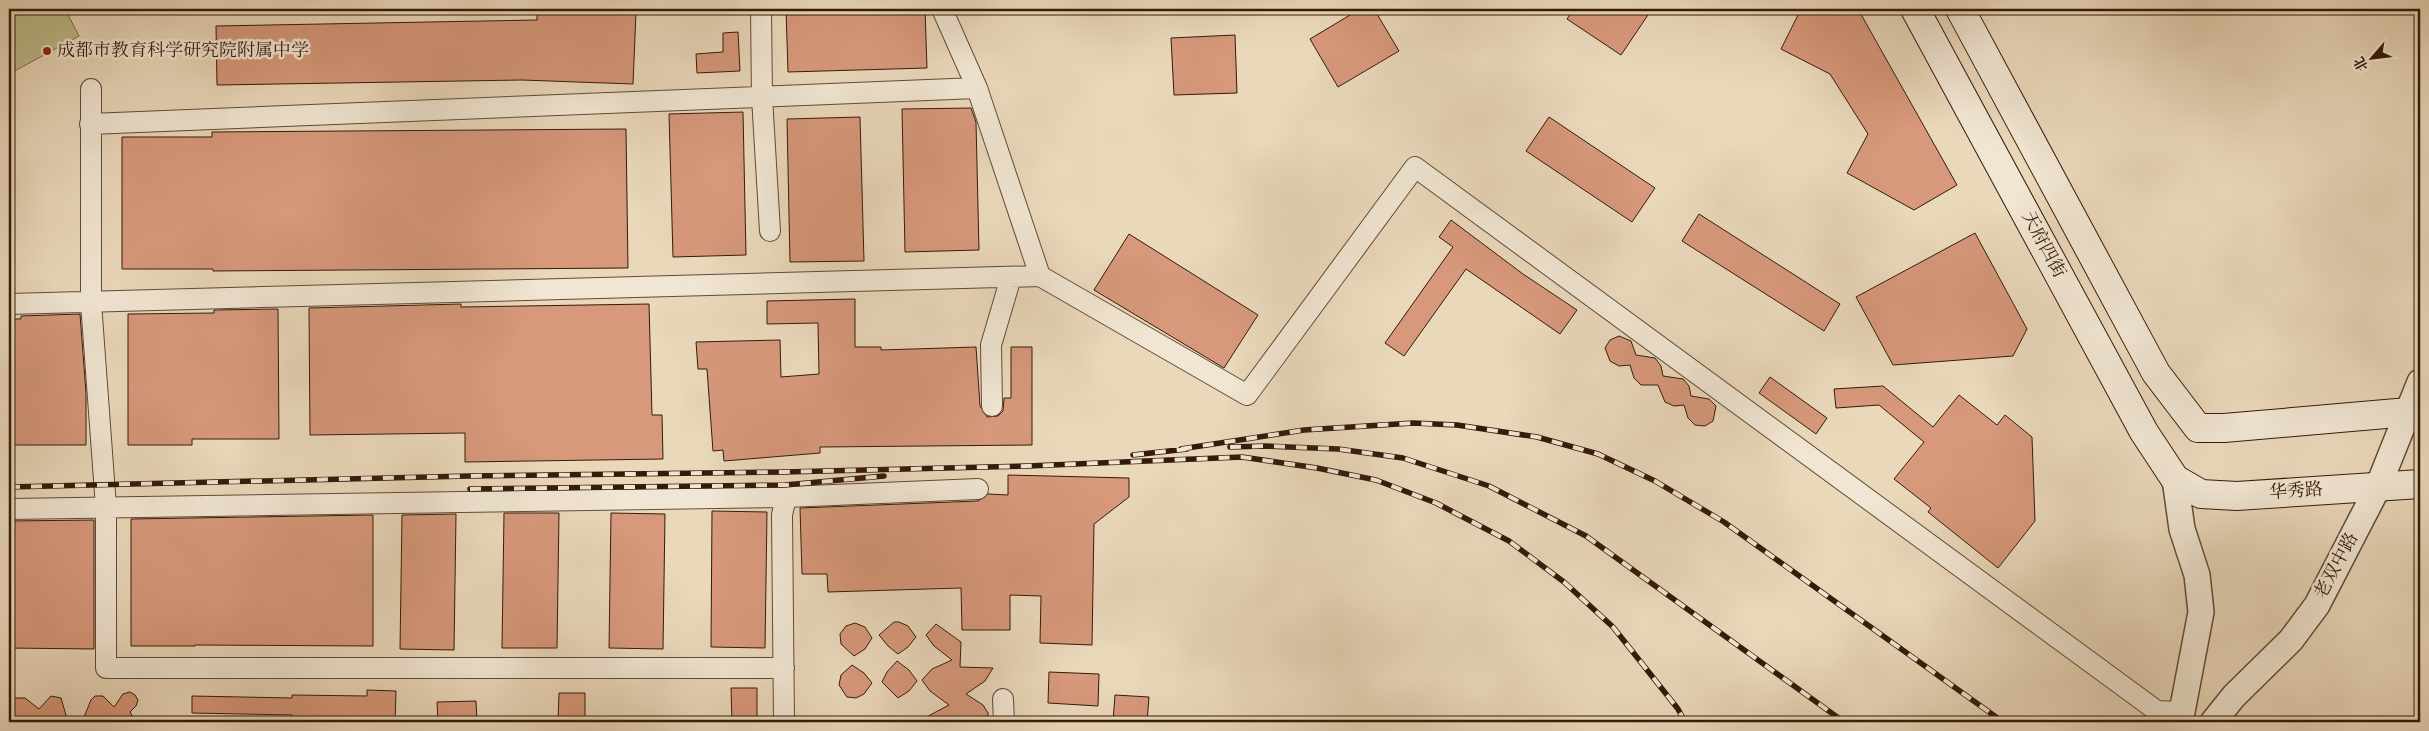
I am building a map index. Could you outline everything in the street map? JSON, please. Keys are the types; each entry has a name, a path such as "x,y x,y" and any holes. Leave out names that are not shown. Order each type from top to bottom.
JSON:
{"main road":[{"name":"天府四街","path":"1915,9 2144,432 2175,479"},
{"path":"1960,9 2156,373 2198,428 2224,428 2414,412"},
{"name":"华秀路","path":"2175,479 2202,494 2236,496 2420,484"}],"street":[{"path":"761,9 762,97 770,231"},
{"path":"942,9 976,88 1040,276"},
{"path":"90,124 976,88"},
{"path":"91,89 91,302 106,507 106,668 784,668"},
{"path":"9,304 1040,276 1247,395 1415,167 2157,711 2179,717 2201,612 2197,575 2182,529 2175,479"},
{"path":"992,406 990,345 1011,277"},
{"name":"老双中路","path":"2213,722 2234,696 2291,640 2317,605 2378,487 2414,412 2420,382"},
{"path":"9,509 786,498 978,489"},
{"path":"784,722 782,515 786,498"},
{"path":"1003,699 1004,722"}],"shaded area":[{"path":"9,9 65,9 79,36 9,74"}],"building":[{"path":"537,9 636,12 633,84 522,80 217,85 216,26 537,20"},
{"path":"786,9 925,9 927,68 788,72"},
{"path":"1360,9 1374,9 1399,51 1338,87 1310,39"},
{"path":"1574,9 1652,9 1621,55 1567,19"},
{"path":"1801,9 1858,9 1957,185 1914,210 1847,173 1868,134 1830,74 1781,49"},
{"path":"738,32 740,71 697,73 696,54 723,52 723,33"},
{"path":"1235,35 1237,93 1174,95 1171,38"},
{"path":"971,108 976,122 979,250 905,252 902,109"},
{"path":"743,112 746,255 673,257 669,114"},
{"path":"860,117 864,261 790,262 787,119"},
{"path":"1549,117 1655,188 1632,222 1526,151"},
{"path":"626,129 628,268 213,271 213,269 122,269 122,137 212,137 212,132"},
{"path":"1699,214 1840,304 1824,331 1682,241"},
{"path":"1451,220 1523,274 1577,310 1560,334 1466,269 1404,356 1385,343 1453,247 1439,237"},
{"path":"1975,233 2027,329 2013,356 1893,365 1856,297"},
{"path":"1129,234 1258,315 1224,368 1094,290"},
{"path":"855,299 855,347 881,347 881,350 976,347 980,406 987,417 998,416 1003,411 1004,398 1011,398 1011,347 1032,347 1032,445 820,447 820,453 724,461 723,450 713,451 707,369 698,369 696,342 780,340 781,377 819,374 818,323 767,324 767,301"},
{"path":"461,304 461,307 649,304 652,415 662,415 663,459 465,462 465,433 310,435 309,308"},
{"path":"278,309 279,439 192,439 192,445 128,445 128,314 214,313 214,310"},
{"path":"80,314 86,393 86,445 9,445 9,319 21,319 21,316"},
{"path":"1619,336 1631,341 1636,355 1655,358 1661,366 1663,376 1683,379 1689,386 1691,396 1709,399 1716,406 1713,421 1705,426 1695,425 1688,418 1684,405 1674,406 1665,402 1658,385 1641,385 1634,378 1630,365 1619,366 1610,361 1605,348 1610,340"},
{"path":"1770,377 1827,418 1816,434 1759,393"},
{"path":"1883,386 1933,427 1959,395 1997,425 2005,415 2032,437 2035,521 1998,568 1928,512 1931,508 1894,479 1924,442 1879,405 1836,408 1834,389"},
{"path":"1008,475 1129,478 1129,497 1094,524 1092,645 1040,643 1041,596 1010,595 1010,630 962,630 961,588 828,592 827,574 802,574 800,508 978,501 988,494 1008,495"},
{"path":"712,511 767,512 765,648 711,647"},
{"path":"504,513 559,513 557,648 502,648"},
{"path":"611,513 665,514 663,649 609,648"},
{"path":"456,514 454,650 400,649 402,515"},
{"path":"373,515 373,646 131,646 131,519"},
{"path":"94,520 94,649 9,648 9,521"},
{"path":"894,622 908,626 916,637 908,647 898,654 879,635"},
{"path":"855,623 865,627 872,638 865,649 854,656 841,644 840,634 846,626"},
{"path":"936,624 961,642 960,667 993,668 985,681 966,694 983,705 988,713 988,722 917,722 949,705 930,691 922,680 932,669 952,660 934,646 926,635"},
{"path":"897,661 909,670 917,681 909,691 898,698 882,682 887,672"},
{"path":"852,665 864,673 872,683 864,694 856,698 847,697 839,685 841,675"},
{"path":"1049,672 1099,674 1098,706 1048,703"},
{"path":"731,688 757,688 757,722 732,722"},
{"path":"367,690 396,691 395,722 292,719 292,715 192,713 192,696 292,698 292,695 367,696"},
{"path":"130,692 138,700 136,706 130,712 136,722 82,722 91,700 95,696 103,696 114,707 123,694"},
{"path":"559,693 585,693 585,722 558,722"},
{"path":"1115,695 1149,697 1147,722 1113,722"},
{"path":"51,696 61,698 68,722 9,722 9,701 14,698 25,698 39,709"},
{"path":"476,701 477,722 438,722 437,702"}],"railway":[{"path":"1181,449 1304,430 1413,423 1457,425 1537,437 1598,454 1655,481 1724,522 2003,722"},
{"path":"1230,447 1266,446 1338,449 1403,458 1489,486 1586,536 1844,722"},
{"path":"1133,455 1187,449"},
{"path":"9,487 469,476 784,472 1028,466 1242,457 1317,468 1376,480 1436,503 1509,541 1564,582 1613,627 1678,709 1685,722"},
{"path":"470,489 785,485 884,476"}],"place":[{"name":"成都市教育科学研究院附属中学","path":"47,51"}]}
